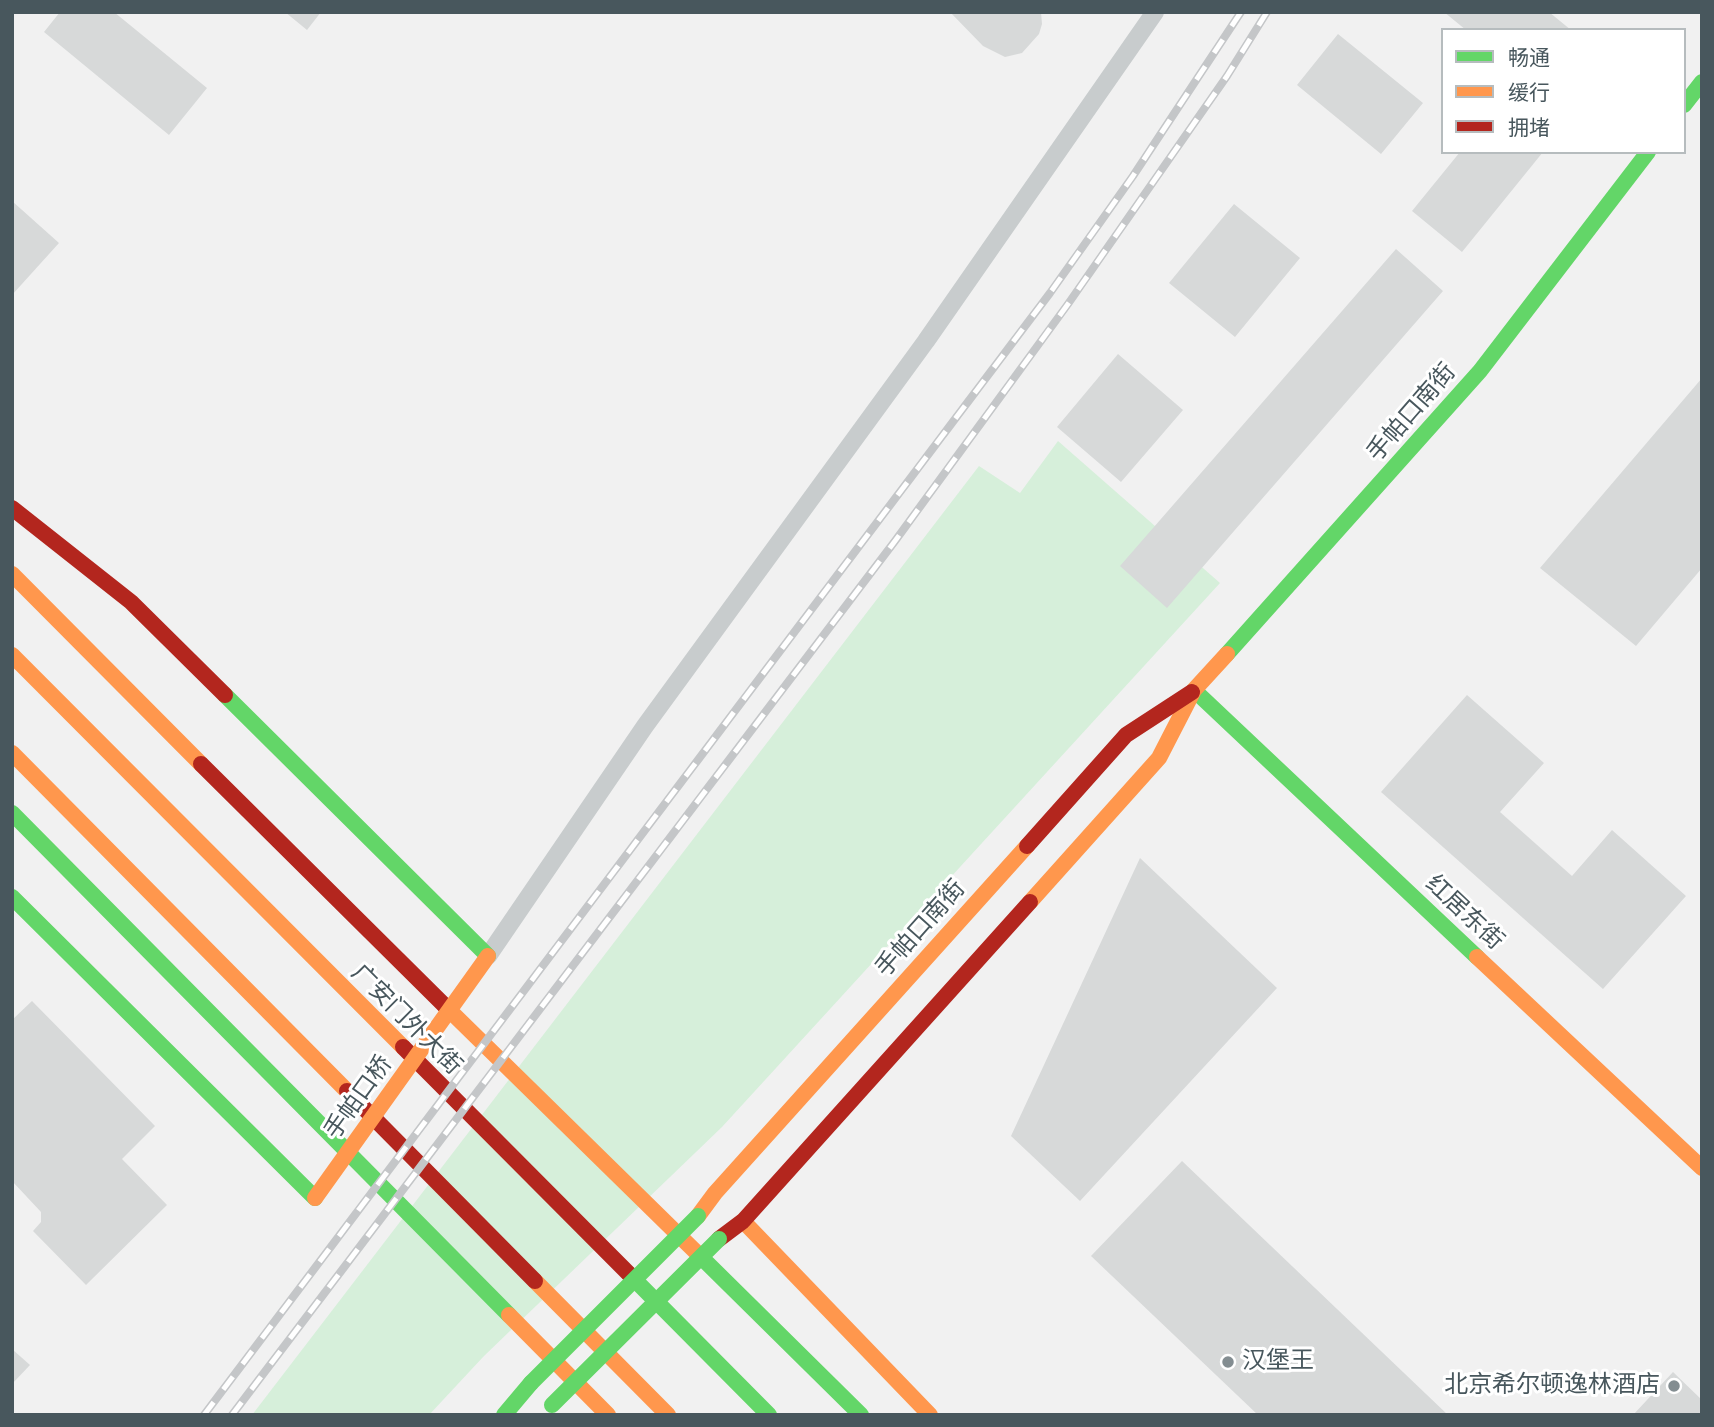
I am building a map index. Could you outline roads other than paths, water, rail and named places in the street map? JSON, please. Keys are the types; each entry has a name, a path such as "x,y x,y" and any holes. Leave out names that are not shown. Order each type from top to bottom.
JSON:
{"main road":[{"path":"1686,102 1702,82"},
{"name":"手帕口南街","path":"504,1415 531,1383 698,1216 715,1193 1126,735 1194,690 1438,420 1646,154"},
{"path":"12,508 131,602 488,956"},
{"path":"12,575 264,828 861,1415"},
{"name":"广安门外大街","path":"12,656 769,1415"},
{"name":"手帕口南街","path":"549,1410 719,1239 743,1221 1159,758 1194,690"},
{"name":"红居东街","path":"1194,690 1702,1168"},
{"path":"12,753 668,1415"},
{"path":"12,813 608,1415"},
{"name":"手帕口桥","path":"12,897 315,1198 488,956"},
{"path":"743,1221 930,1415"}],"lane":[{"path":"488,956 645,726 926,341 1155,12"}],"railway":[{"path":"204,1415 1050,293 1133,176 1241,12"},
{"path":"232,1415 895,541 1068,304 1227,76 1267,12"}],"place":[{"name":"汉堡王","path":"1228,1362"},
{"name":"北京希尔顿逸林酒店","path":"1674,1386"}]}
